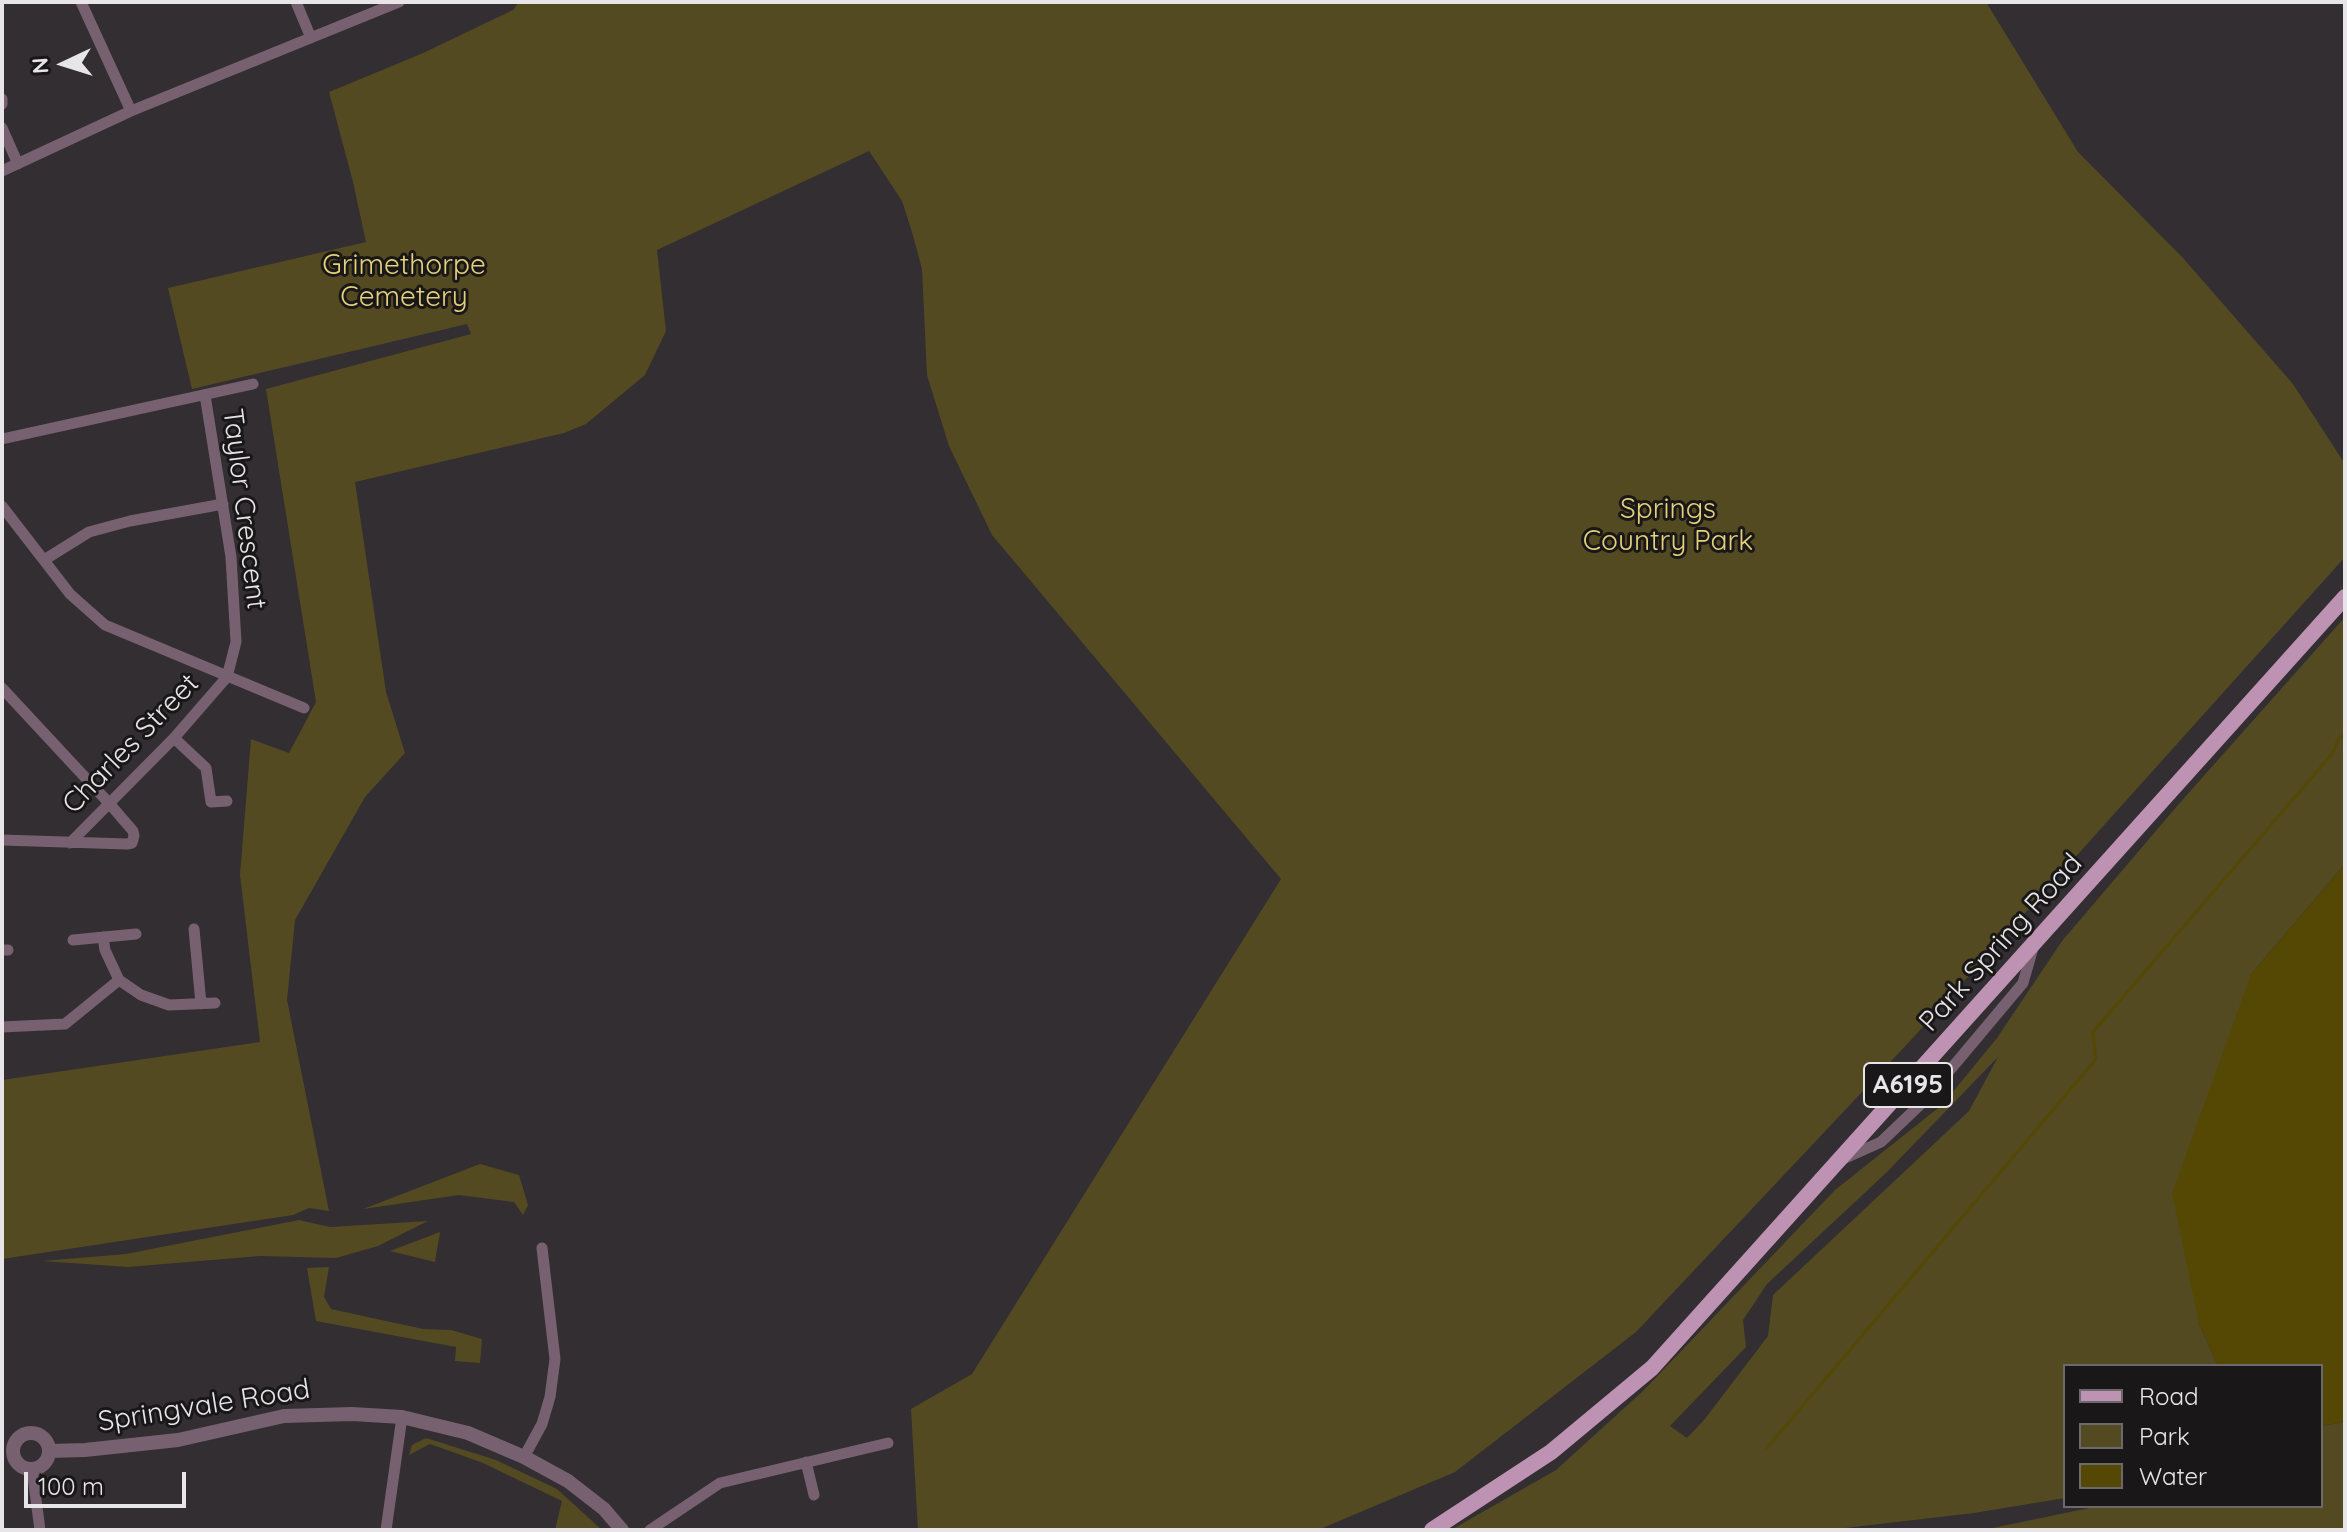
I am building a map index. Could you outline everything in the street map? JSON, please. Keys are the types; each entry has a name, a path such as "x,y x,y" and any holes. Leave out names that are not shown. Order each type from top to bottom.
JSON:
{"main road":[{"name":"Park Spring Road","path":"1432,1530 1551,1452 1652,1368 2345,597"}],"street":[{"path":"81,2 131,111"},
{"path":"296,2 311,38"},
{"path":"2,171 131,111 399,2"},
{"path":"2,128 18,164"},
{"path":"2,439 253,384"},
{"name":"Taylor Crescent","path":"205,395 231,557 236,642 227,677"},
{"path":"44,560 89,532 223,504"},
{"path":"2,506 70,594 105,625 304,708"},
{"name":"Charles Street","path":"70,843 174,738 227,677"},
{"path":"2,688 133,831 132,843 2,840"},
{"path":"174,738 206,768 211,802 227,801"},
{"path":"194,929 201,1004"},
{"path":"73,940 136,934"},
{"path":"103,937 105,950 119,980 159,1003 215,1003"},
{"path":"2,1027 65,1024 119,980"},
{"path":"524,1457 542,1424 550,1397 555,1359 542,1248"},
{"name":"Springvale Road","path":"32,1469 15,1461 7,1445 33,1432 43,1436 49,1451 85,1450 178,1440 284,1416 352,1414 402,1417 468,1433 524,1457 568,1481 604,1509 622,1530"},
{"path":"386,1530 402,1417"},
{"path":"650,1530 720,1483 888,1443"},
{"path":"40,1530 32,1469 43,1465 49,1451"},
{"path":"806,1462 814,1495"}],"green space":[{"name":"Springs Country Park","path":"519,2 1986,2 2078,152 2183,258 2293,384 2345,464 2345,557 1911,1040 1636,1332 1455,1472 1318,1530 918,1530 911,1409 972,1374 1281,879 992,535 949,446 927,375 922,269 912,232 902,201 869,151 657,250 666,331 645,375 586,424 564,433 355,482 386,692 405,753 365,797 295,920 287,1000 329,1211 309,1208 293,1215 2,1259 2,1080 260,1042 240,875 251,739 289,753 316,702 266,389 471,334 467,324 192,389 168,288 366,242 329,92 421,54 513,10"},
{"path":"2345,617 2345,864 2251,974 2199,1324 2217,1364 2063,1364 2063,1498 1974,1513 1828,1530 1451,1530 1556,1470 1643,1391 1835,1190 1942,1105 1997,1038 2062,941","holes":["1998,1057 1969,1111 1773,1295 1768,1336 1687,1438 1670,1426 1746,1347 1743,1320 1767,1284 1886,1173"]},
{"path":"480,1164 519,1175 528,1205 523,1215 514,1202 459,1195 363,1209"},
{"path":"299,1220 330,1227 428,1221 378,1246 336,1258 260,1256 128,1267 42,1261 126,1254"},
{"path":"440,1232 435,1262 390,1251"},
{"path":"329,1267 324,1297 331,1309 423,1329 451,1330 482,1339 480,1363 455,1361 456,1347 316,1321 307,1268"},
{"path":"2345,1422 2345,1530 1983,1530 2089,1508 2323,1508 2323,1426"},
{"path":"426,1438 496,1460 557,1489 602,1530 555,1530 562,1501 483,1463 430,1444 409,1455 412,1445"}],"water":[{"path":"2345,864 2345,1422 2323,1426 2323,1364 2217,1364 2199,1324 2172,1193 2251,974"}],"waterway":[{"path":"1767,1448 2096,1059 2093,1032 2332,754 2338,740 2345,734"}],"park label":[{"name":"Grimethorpe Cemetery","path":"404,282"}]}
